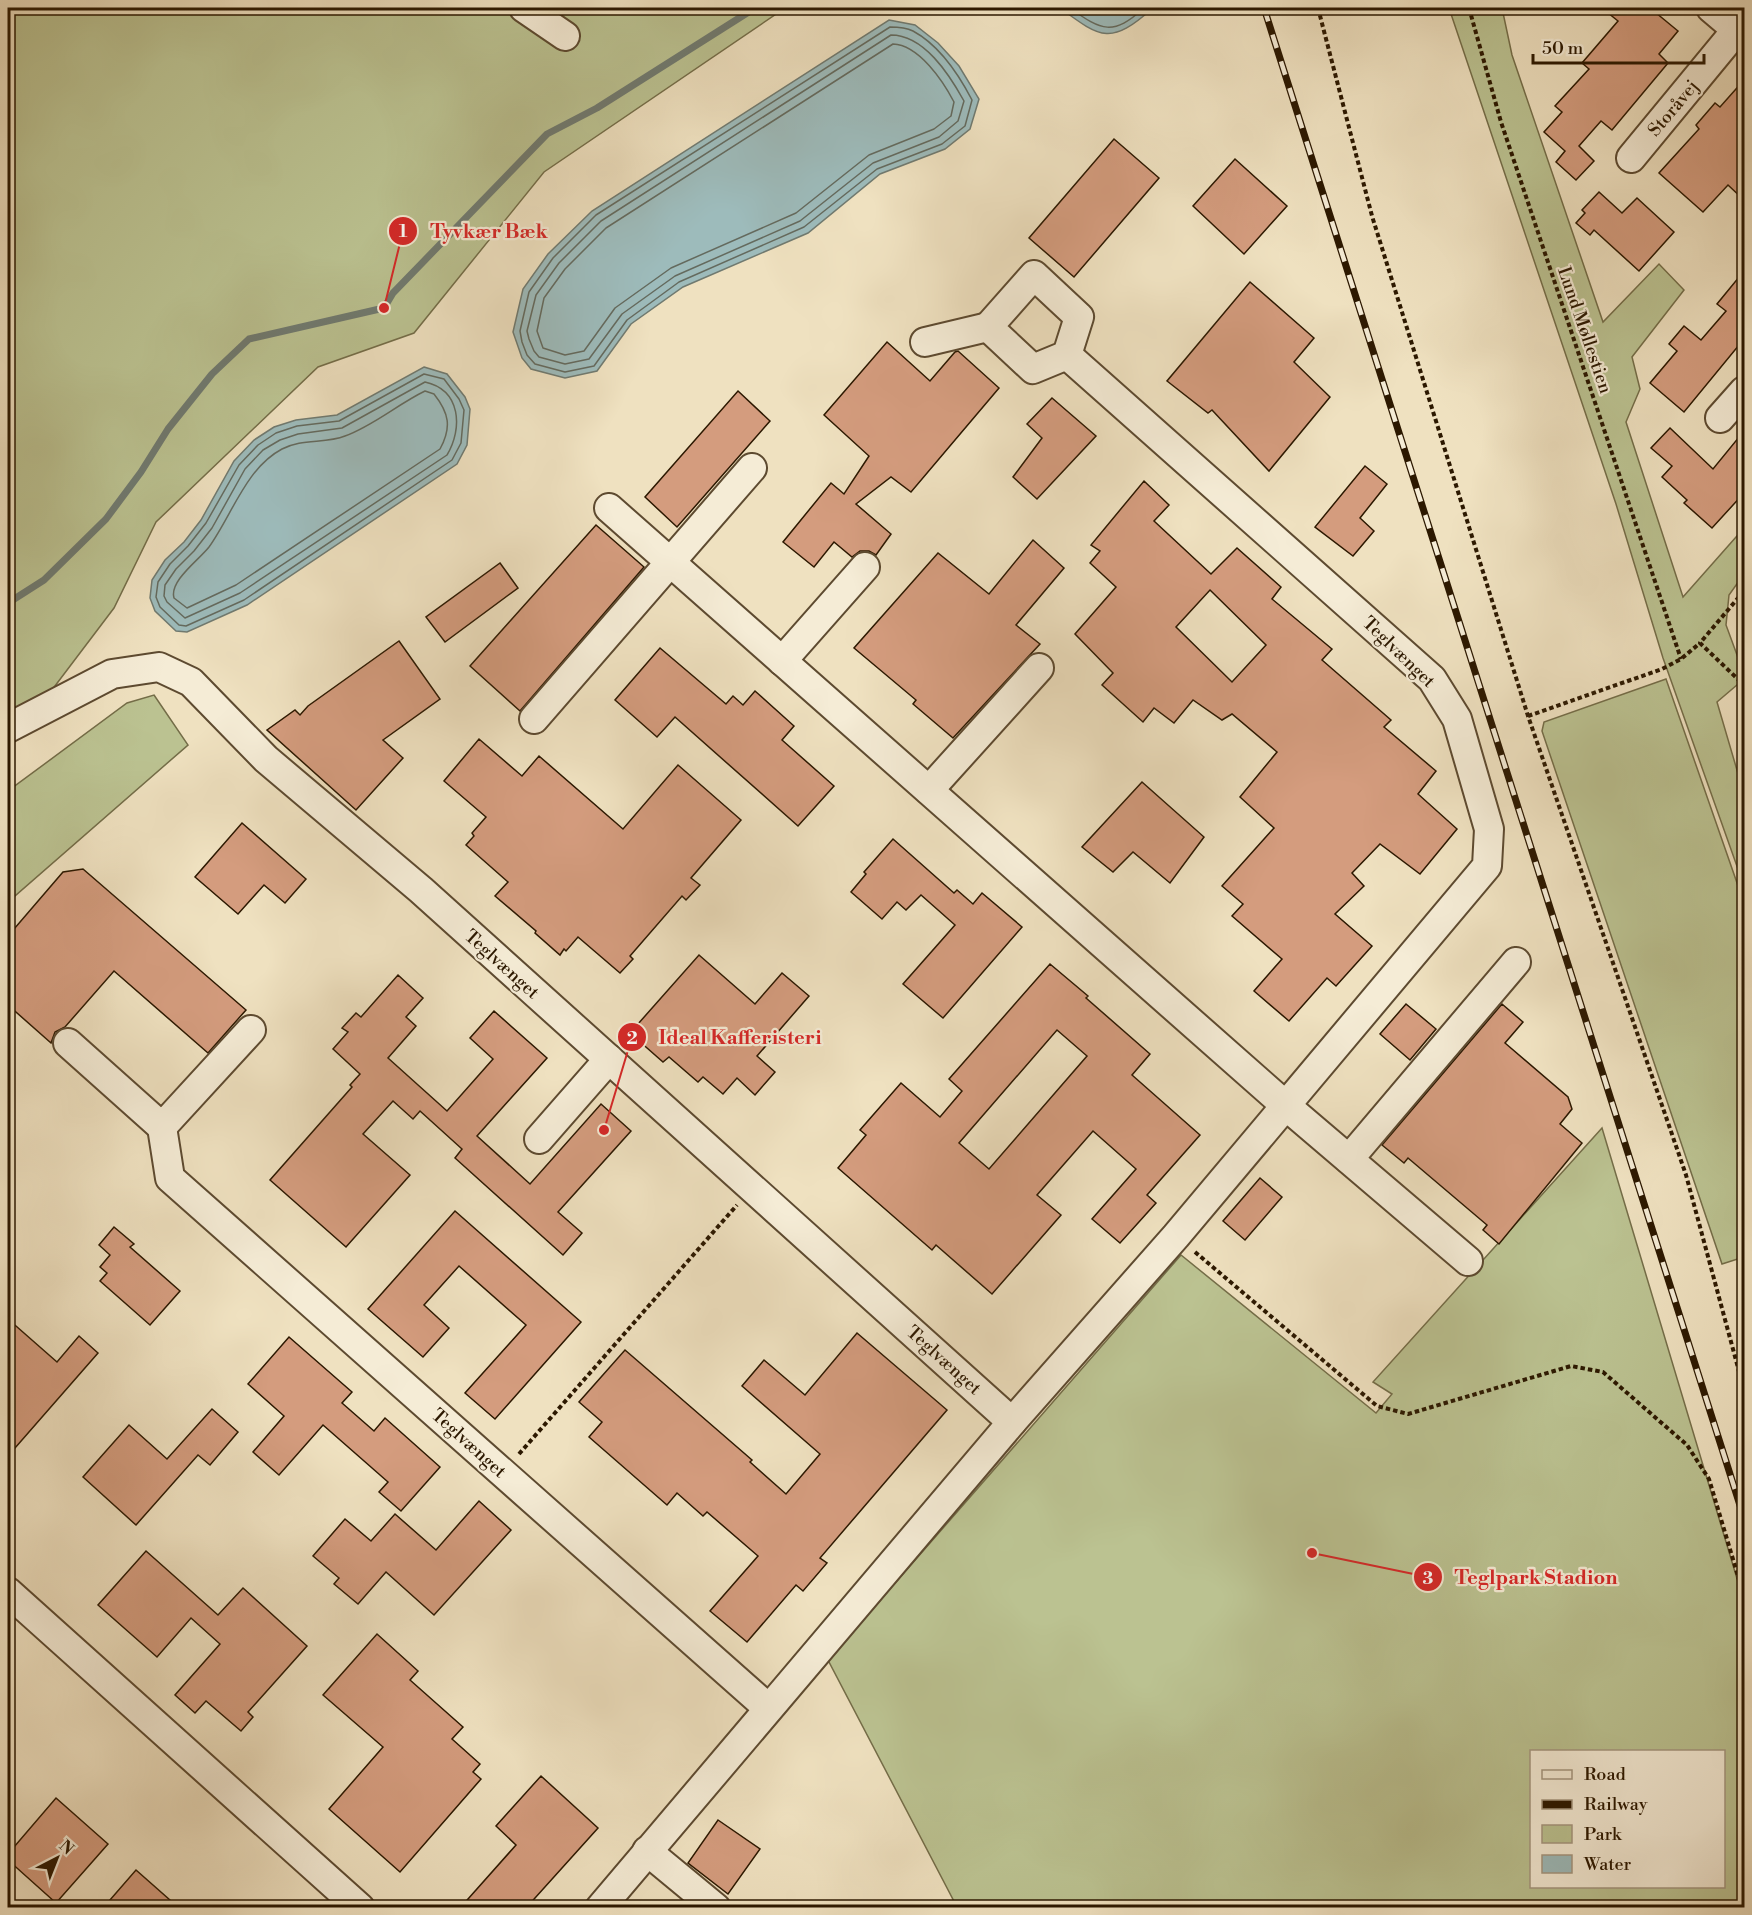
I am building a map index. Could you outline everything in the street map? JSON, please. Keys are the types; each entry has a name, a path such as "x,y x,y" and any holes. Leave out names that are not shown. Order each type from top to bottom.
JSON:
{"street":[{"path":"524,8 565,36"},
{"name":"Storåvej","path":"1631,158 1742,29 1711,8"},
{"path":"925,342 988,327 1034,275 1079,317 1067,355 1033,369 988,327"},
{"name":"Teglvænget","path":"600,1908 1012,1422 1176,1236 1487,866 1489,829 1456,719 1432,680 1067,355"},
{"path":"1720,418 1744,391"},
{"path":"534,719 752,468"},
{"path":"609,508 1285,1105 1468,1261"},
{"path":"782,661 866,567"},
{"name":"Teglvænget","path":"8,728 112,674 159,667 191,682 266,759 421,890 1012,1422"},
{"path":"929,790 1039,668"},
{"path":"1350,1159 1516,962"},
{"path":"68,1043 162,1127 250,1030"},
{"path":"540,1139 609,1059"},
{"name":"Teglvænget","path":"162,1127 170,1178 768,1708"},
{"path":"8,1592 360,1908"},
{"path":"647,1851 716,1908"}],"path":[{"path":"1318,8 1372,216 1528,716 1686,1174 1744,1390"},
{"name":"Lund Møllestien","path":"1469,8 1501,122 1681,659"},
{"path":"1528,716 1662,669 1681,659 1700,643 1744,591"},
{"path":"1700,643 1744,685"},
{"path":"502,1473 752,1187"},
{"path":"1176,1236 1377,1406 1408,1414 1571,1366 1603,1372 1687,1445 1709,1479 1744,1596"}],"green space":[{"path":"8,8 785,8 544,172 414,333 318,367 156,522 114,608 8,748"},
{"path":"1449,8 1502,8 1512,55 1603,322 1659,264 1684,290 1632,357 1640,389 1626,422 1683,597 1744,528 1744,574 1729,595 1726,625 1744,679 1717,702 1744,794 1744,886 1663,658 1616,504"},
{"path":"1666,679 1744,903 1744,1257 1722,1264 1542,731 1544,722"},
{"path":"154,695 188,745 8,902 8,791 127,703"},
{"path":"1602,1128 1744,1602 1744,1907 957,1907 828,1660 1181,1255 1376,1413 1392,1394 1373,1382"}],"water":[{"path":"1060,8 1153,8 1127,28 1106,34 1086,26"},
{"path":"889,20 915,25 938,43 959,66 979,99 970,129 945,149 880,174 808,233 683,287 631,324 597,371 565,378 531,369 522,358 513,332 523,289 548,254 592,211"},
{"path":"424,367 447,374 465,397 470,409 467,445 457,464 247,605 187,632 176,631 155,611 150,598 152,580 165,560 184,542 201,520 234,461 254,440 274,427 296,420 337,415"}],"building":[{"path":"1602,8 1650,8 1678,31 1659,54 1668,63 1612,130 1601,121 1579,146 1594,161 1576,180 1556,162 1565,151 1544,132 1562,112 1555,106 1589,69 1582,63 1618,21"},
{"path":"1744,80 1744,200 1728,185 1703,212 1659,173 1699,129 1696,125 1715,103 1720,107"},
{"path":"1114,139 1159,178 1074,277 1029,238"},
{"path":"1235,159 1287,206 1244,254 1193,206"},
{"path":"1599,192 1622,213 1637,198 1674,232 1639,271 1594,230 1590,235 1576,223 1585,213 1582,210"},
{"path":"1744,271 1744,339 1684,412 1650,383 1677,351 1669,344 1684,326 1701,340 1726,311 1717,304"},
{"path":"1250,282 1314,338 1294,362 1330,397 1269,471 1212,410 1208,413 1167,381"},
{"path":"887,342 930,381 958,351 999,388 911,492 891,477 856,504 891,534 876,555 869,551 860,551 852,557 834,542 814,567 783,542 831,483 844,494 869,456 824,415"},
{"path":"738,391 770,421 677,527 645,497"},
{"path":"1052,398 1096,436 1037,499 1013,477 1042,438 1027,424"},
{"path":"1670,428 1713,469 1744,431 1744,493 1712,528 1684,503 1687,500 1662,477 1672,466 1651,448"},
{"path":"1365,466 1387,484 1360,518 1374,531 1353,556 1315,527"},
{"path":"1144,481 1169,505 1154,521 1211,574 1237,548 1281,587 1272,599 1332,649 1322,660 1391,720 1384,727 1436,771 1418,794 1457,829 1420,874 1380,844 1352,873 1364,886 1335,914 1372,946 1336,986 1327,978 1289,1021 1254,991 1282,959 1232,916 1243,904 1222,886 1274,828 1240,797 1277,752 1232,714 1222,720 1193,700 1174,723 1154,708 1143,722 1102,685 1113,673 1075,634 1116,587 1090,563 1100,551 1091,545","holes":["1210,590 1266,645 1232,682 1176,627"]},
{"path":"596,525 644,567 520,711 470,666"},
{"path":"1033,540 1064,568 1016,625 1040,644 953,738 913,704 916,700 854,648 938,553 989,594"},
{"path":"500,563 518,588 445,642 426,617"},
{"path":"399,641 440,699 383,740 403,758 356,810 267,730 295,710 300,715 308,706"},
{"path":"660,648 726,704 733,696 743,705 755,691 794,726 782,740 834,786 798,826 675,717 657,737 615,700"},
{"path":"479,739 522,776 539,756 623,829 678,765 741,820 691,878 700,885 686,900 682,896 630,956 633,959 620,973 578,937 560,955 495,896 508,882 466,845 474,836 472,833 486,817 444,781"},
{"path":"1142,782 1204,837 1170,883 1133,852 1113,872 1082,847"},
{"path":"242,823 306,879 285,903 264,885 238,914 195,877"},
{"path":"893,839 954,893 957,890 973,904 982,893 1022,927 943,1018 903,984 955,925 921,895 906,910 897,902 882,919 851,892 866,874 864,872"},
{"path":"83,869 246,1010 208,1053 114,971 65,1027 55,1032 51,1043 8,1005 8,936 63,872"},
{"path":"699,955 755,1004 782,973 809,996 757,1056 775,1072 755,1095 737,1078 723,1094 703,1077 698,1082 669,1057 663,1062 630,1033"},
{"path":"1050,964 1150,1054 1132,1075 1200,1135 1147,1195 1156,1203 1120,1243 1092,1219 1136,1169 1093,1131 1037,1195 1061,1215 992,1294 936,1245 932,1250 838,1168 866,1135 860,1130 901,1083 940,1117 962,1091 949,1079","holes":["1057,1030 1087,1056 989,1169 959,1143"]},
{"path":"398,975 423,998 406,1017 416,1026 388,1058 447,1111 493,1059 470,1038 494,1011 547,1058 477,1136 530,1184 601,1104 631,1131 558,1212 582,1233 563,1255 455,1158 462,1149 420,1111 413,1119 393,1101 363,1134 410,1175 346,1247 270,1180 352,1087 350,1085 360,1074 333,1049 348,1032 342,1028 356,1013 361,1017"},
{"path":"1406,1004 1436,1029 1410,1060 1380,1034"},
{"path":"1502,1004 1523,1022 1505,1043 1568,1097 1572,1109 1560,1124 1582,1143 1499,1244 1483,1230 1487,1225 1408,1158 1404,1163 1382,1145"},
{"path":"1260,1178 1282,1197 1245,1240 1223,1221"},
{"path":"455,1211 581,1322 495,1419 465,1393 526,1325 459,1266 424,1305 449,1328 423,1357 368,1309"},
{"path":"114,1227 134,1244 130,1247 180,1291 150,1325 100,1281 107,1273 100,1267 110,1255 99,1245"},
{"path":"8,1319 57,1362 79,1336 98,1353 8,1456"},
{"path":"857,1333 947,1410 820,1558 827,1563 803,1591 796,1585 747,1642 710,1611 758,1556 707,1512 703,1516 677,1493 667,1505 589,1437 602,1422 579,1402 625,1350 752,1460 750,1462 786,1494 820,1454 742,1386 764,1360 805,1395"},
{"path":"289,1337 352,1392 342,1403 374,1431 385,1418 440,1467 401,1511 379,1492 388,1482 323,1425 279,1475 253,1452 284,1416 248,1384"},
{"path":"212,1409 238,1432 210,1465 198,1455 136,1525 83,1477 129,1425 167,1459"},
{"path":"479,1501 511,1530 434,1615 386,1572 358,1604 334,1584 339,1578 313,1556 345,1519 371,1541 395,1514 436,1550"},
{"path":"146,1551 218,1615 243,1588 307,1646 248,1712 253,1717 241,1731 206,1701 195,1713 175,1695 220,1644 191,1618 157,1657 98,1605"},
{"path":"377,1634 418,1671 410,1680 463,1727 452,1739 480,1764 473,1772 481,1779 400,1872 329,1809 383,1747 323,1695"},
{"path":"541,1776 598,1828 526,1908 460,1908 516,1845 496,1826"},
{"path":"56,1798 108,1844 56,1903 8,1860 8,1854"},
{"path":"718,1820 760,1849 728,1894 688,1863"},
{"path":"136,1870 179,1908 103,1908"}],"waterway":[{"path":"8,603 44,580 106,519 141,472 168,429 212,374 249,339 384,308 393,293 547,134 597,108 755,8"}],"railway":[{"path":"1264,8 1744,1518"}],"place":[{"name":"Tyvkær Bæk","path":"384,308"},
{"name":"Ideal Kafferisteri","path":"604,1130"},
{"name":"Teglpark Stadion","path":"1312,1553"}]}
